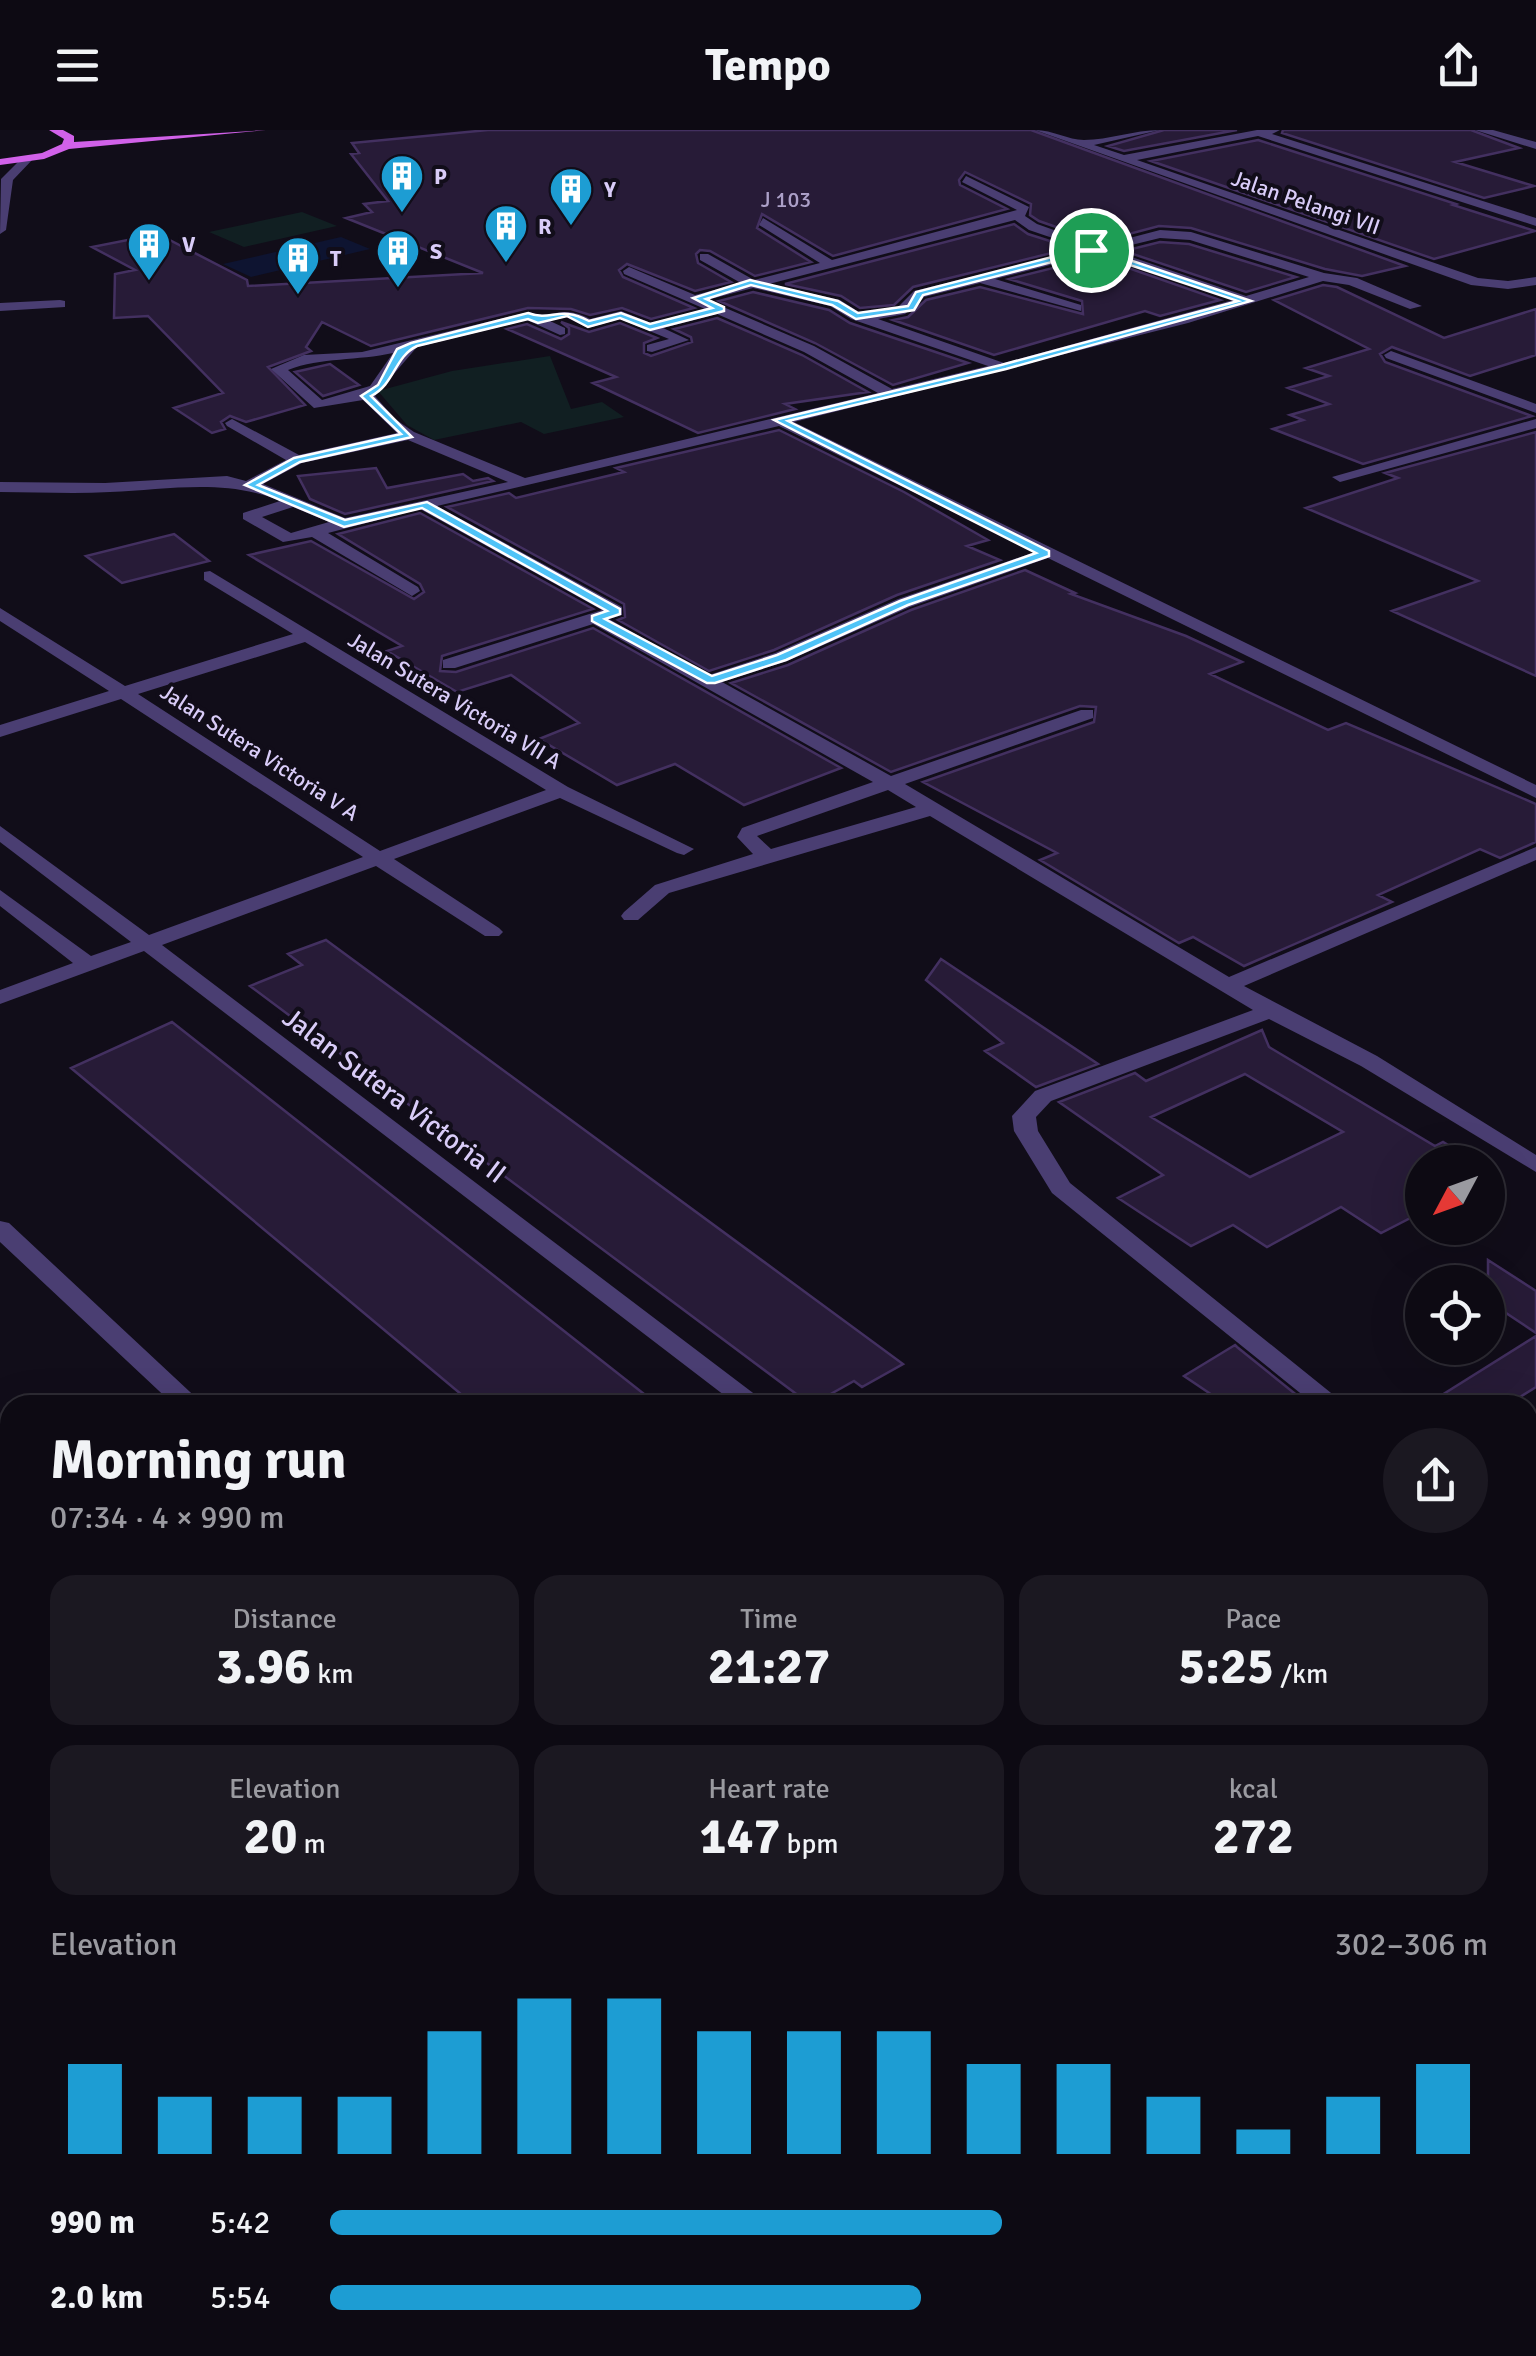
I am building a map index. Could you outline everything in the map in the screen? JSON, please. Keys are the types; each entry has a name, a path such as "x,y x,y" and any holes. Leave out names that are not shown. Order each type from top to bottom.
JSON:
{"main road":[{"path":"63,130 70,138 67,146"},
{"path":"86,130 82,132 97,137 236,132"},
{"path":"0,162 27,159 67,146 260,130"}],"street":[{"name":"Jalan Pelangi VII","path":"1041,130 1476,282 1508,285 1536,281"},
{"path":"1082,144 1154,130"},
{"path":"1122,159 1274,130"},
{"path":"1481,130 1536,146"},
{"path":"1258,133 1536,222"},
{"path":"0,230 3,177 27,159"},
{"path":"698,298 1024,212 1022,206 966,180"},
{"path":"1018,216 1091,250 1247,301"},
{"path":"763,222 829,264"},
{"path":"856,316 902,312 911,308 919,294 1160,234 1180,234 1322,278 1352,281 1416,306"},
{"path":"704,257 750,283 835,303 856,316 1002,367"},
{"path":"629,271 809,348 890,394"},
{"path":"978,278 1076,308"},
{"path":"296,501 248,516 289,539 1002,367 1322,278"},
{"path":"0,306 60,304"},
{"path":"650,327 720,309"},
{"path":"538,320 568,313 588,324 621,315 682,340 652,348"},
{"path":"414,344 400,351 382,387 366,396 319,405 278,369 304,359 350,358 528,316 560,331"},
{"path":"1391,355 1536,409"},
{"path":"366,396 390,422 409,435 524,483"},
{"path":"779,420 1536,792"},
{"path":"1340,477 1536,423"},
{"path":"232,424 297,460"},
{"path":"250,485 297,460 409,435"},
{"path":"0,487 105,488 227,481 296,501 344,524"},
{"path":"423,504 616,611 448,664"},
{"path":"315,532 412,591"},
{"path":"711,680 782,658 904,603 1045,554"},
{"name":"Jalan Sutera Victoria VII A","path":"210,576 561,791 684,848"},
{"name":"Jalan Sutera Victoria V A","path":"0,614 492,932"},
{"path":"596,619 891,784 1270,1012 1369,1061 1536,1164"},
{"path":"0,731 306,636"},
{"path":"768,856 746,834 1087,714"},
{"path":"0,998 561,791"},
{"path":"631,916 662,889 932,808"},
{"name":"Jalan Sutera Victoria II","path":"0,832 742,1395"},
{"path":"1226,986 1536,853"},
{"path":"0,896 89,965"},
{"path":"1270,1012 1044,1096 1024,1116 1026,1131 1061,1188 1320,1395"},
{"path":"0,1228 179,1395"}],"shaded area":[{"path":"302,212 337,226 244,247 209,232"},
{"path":"550,356 571,409 602,402 624,417 544,434 521,422 434,440 407,425 378,391 452,371"}],"water":[{"path":"341,237 370,249 251,277 223,264"}],"building":[{"path":"488,130 1031,130 1405,266 1362,276 1325,269 1191,228 1159,226 1099,242 1039,221 1030,215 1031,204 965,172 960,185 1007,209 833,256 762,214 757,228 811,262 755,276 710,251 700,250 696,254 698,263 731,282 695,291 627,264 619,270 623,277 694,308 651,319 622,308 590,315 571,309 528,308 371,346 322,322 306,347 311,351 268,367 305,405 246,422 230,416 221,422 225,429 212,433 174,408 223,393 148,316 114,318 115,274 135,270 92,247 158,234 247,280 248,286 483,273 346,218 372,212 364,204 388,201 351,154 359,153 352,143"},
{"path":"1164,130 1237,130 1124,151 1108,146"},
{"path":"1471,130 1519,148 1455,162 1534,186 1484,198 1282,133"},
{"path":"1258,140 1535,231 1434,259 1151,161"},
{"path":"1014,224 1028,234 1072,248 913,287 894,305 860,308 841,296 785,284"},
{"path":"1160,242 1189,244 1296,277 1246,292 1124,251"},
{"path":"1097,257 1220,300 1160,316 1145,311 994,355 893,320 908,317 926,300 980,287 1083,314 1082,301 1009,279"},
{"path":"1323,285 1337,287 1444,338 1536,309 1536,355 1470,376 1392,347 1380,354 1385,362 1532,416 1363,464 1273,429 1303,420 1290,415 1329,404 1288,388 1329,376 1306,368 1369,349 1274,300"},
{"path":"753,292 829,310 850,323 968,363 893,385 815,343 719,301"},
{"path":"717,318 802,355 868,392 785,404 795,409 698,433 593,383 616,377 507,329 527,324 561,339 569,334 569,328 561,322 589,332 620,323 657,338 644,343 644,353 651,356 692,342 691,337 674,329"},
{"path":"330,364 359,385 323,396 295,372"},
{"path":"779,430 904,492 988,540 967,546 1000,560 897,595 774,650 709,671 618,620 625,617 624,604 447,507 509,493 516,498 624,472 616,468"},
{"path":"1536,432 1536,676 1392,611 1478,581 1306,508 1398,478 1385,473"},
{"path":"376,468 387,488 463,474 473,481 493,481 345,514 310,499 298,476"},
{"path":"420,513 593,609 442,656 440,671 456,672 593,628 841,768 744,805 675,764 617,785 539,739 579,723 511,675 457,692 387,651 402,646 249,555 311,541 414,599 424,592 420,584 338,534"},
{"path":"174,534 209,561 122,583 86,556"},
{"path":"1025,570 1075,593 1071,594 1186,636 1242,662 1210,674 1328,730 1346,723 1536,804 1536,842 1500,858 1480,849 1378,895 1392,902 1244,966 1193,937 1179,943 1040,860 1057,853 923,782 1094,722 1096,707 1080,706 891,772 731,683 788,665 911,610"},
{"path":"326,940 903,1364 862,1387 854,1381 829,1395 798,1395 250,986 302,965 288,954"},
{"path":"941,959 1098,1064 1036,1087 985,1051 1003,1043 926,980"},
{"path":"172,1022 645,1395 462,1395 71,1068"},
{"path":"1262,1030 1269,1047 1433,1145 1405,1145 1405,1221 1381,1233 1341,1207 1267,1247 1233,1225 1191,1246 1118,1198 1163,1175 1059,1102 1135,1073 1146,1081","holes":["1245,1074 1343,1132 1250,1177 1151,1117"]},
{"path":"1505,1271 1536,1291 1536,1333 1505,1312"},
{"path":"1536,1336 1536,1387 1523,1395 1442,1395 1490,1365 1505,1365 1505,1355"},
{"path":"1235,1345 1297,1395 1212,1395 1184,1376"}],"place":[{"name":"P","path":"402,214"},
{"name":"Y","path":"571,227"},
{"name":"R","path":"506,264"},
{"name":"V","path":"149,282"},
{"name":"S","path":"398,289"},
{"name":"T","path":"298,296"}],"route":[{"path":"1091,250 1247,301 1002,367 779,420 1045,554 904,603 782,658 711,680 596,619 616,611 423,504 344,524 250,485 297,460 409,435 390,422 366,396 382,387 400,351 414,344 528,316 538,320 568,313 588,324 621,315 650,327 720,309 698,298 750,283 835,303 856,316 888,314 911,308 919,294 1091,250"}]}
